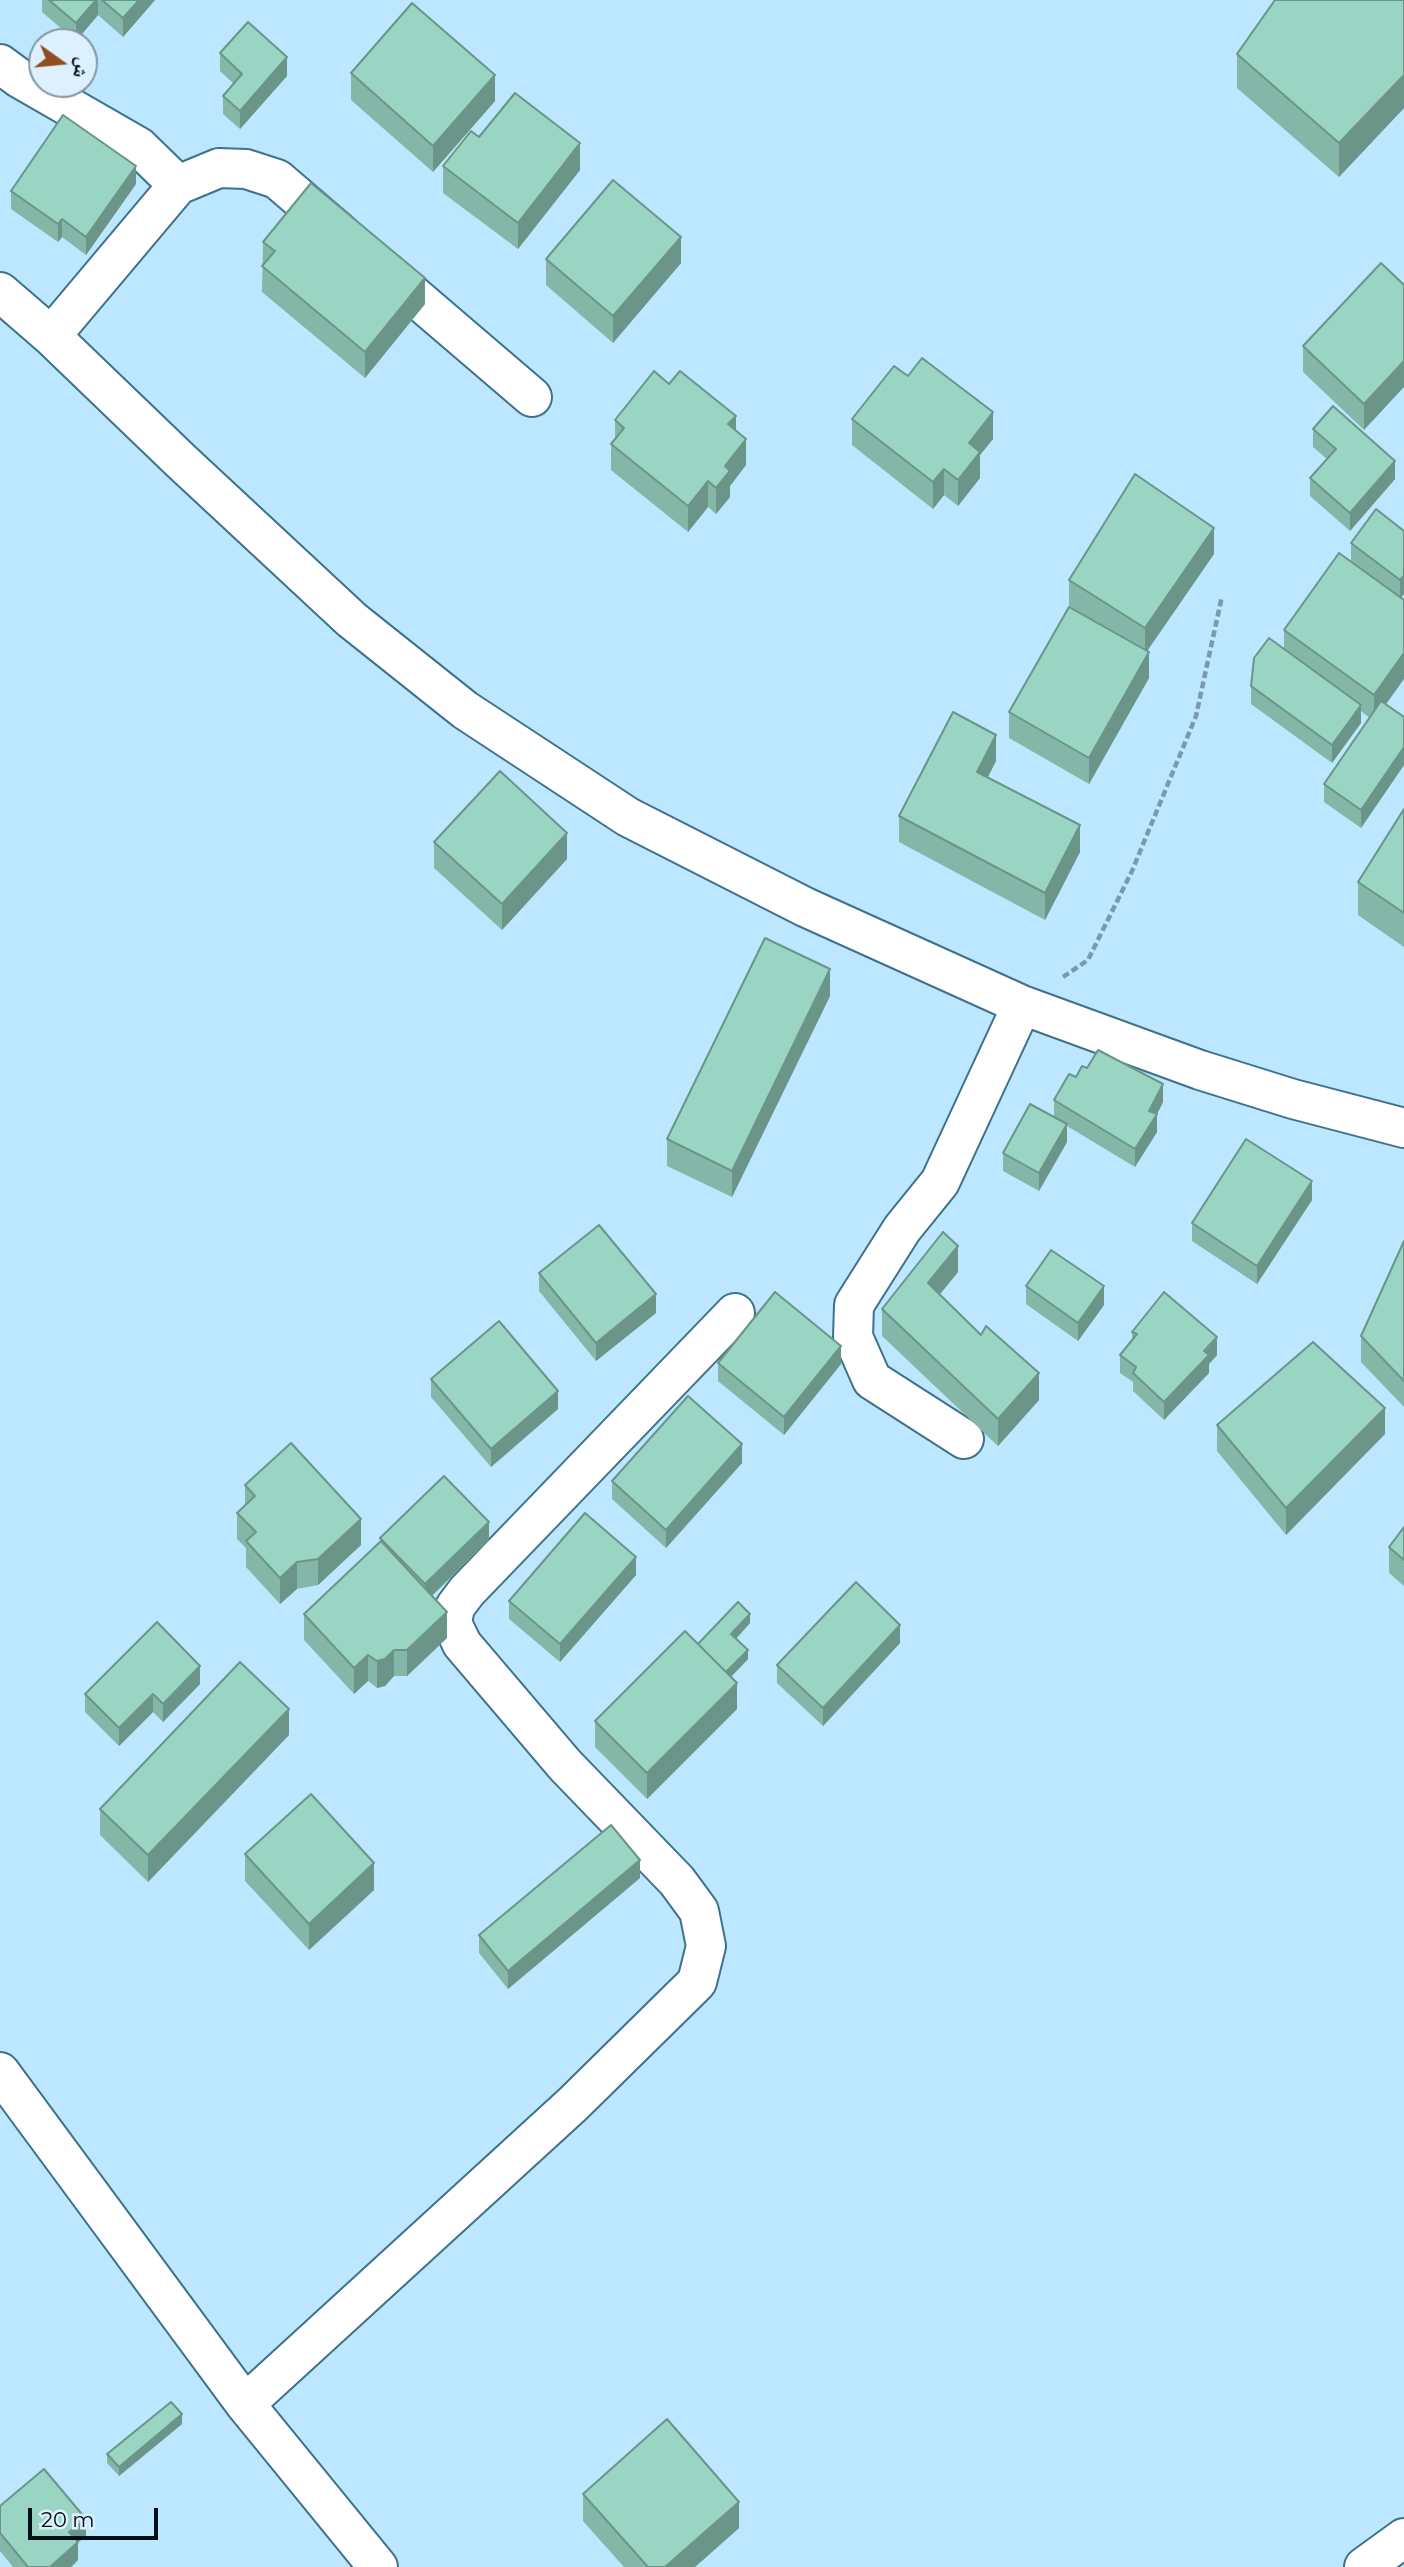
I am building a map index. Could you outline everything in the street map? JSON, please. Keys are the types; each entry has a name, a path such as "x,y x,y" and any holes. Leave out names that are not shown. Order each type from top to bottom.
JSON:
{"street":[{"path":"0,64 19,78 139,147 178,185"},
{"path":"51,336 178,185 219,168 246,169 277,179 532,397"},
{"path":"0,292 51,336 352,620 465,710 628,817 805,907 1022,1005 1200,1070 1293,1099 1404,1128"},
{"path":"964,1439 872,1380 853,1337 854,1305 902,1229 940,1182 1022,1005"},
{"path":"245,2404 573,2104 697,1982 706,1946 699,1911 677,1881 565,1765 462,1644 452,1623 455,1607 467,1591 735,1313"},
{"path":"0,2072 245,2404 378,2567"},
{"path":"1364,2567 1404,2538"}],"path":[{"path":"1022,1005 1088,960 1132,872 1196,716 1222,597"}],"building":[{"path":"49,0 96,0 76,23"},
{"path":"102,0 139,0 123,18"},
{"path":"1275,0 1404,0 1404,75 1339,143 1237,54"},
{"path":"412,3 495,75 433,146 351,73"},
{"path":"248,22 287,57 240,111 223,96 242,74 220,53"},
{"path":"515,93 580,143 518,223 443,166 471,131 479,137"},
{"path":"63,115 136,166 86,237 62,219 58,224 11,191"},
{"path":"613,180 681,237 613,316 546,259"},
{"path":"311,183 425,278 365,352 262,266 275,251 263,242"},
{"path":"1381,263 1404,285 1404,361 1364,404 1303,346"},
{"path":"922,358 993,412 969,443 980,452 958,480 944,469 933,482 852,419 894,366 908,376"},
{"path":"654,371 669,384 680,371 736,416 728,424 746,439 725,466 730,471 716,488 708,481 688,506 611,444 624,428 615,420"},
{"path":"1333,406 1395,461 1350,513 1310,478 1336,449 1313,429"},
{"path":"1135,474 1214,528 1145,628 1069,580"},
{"path":"1376,509 1404,531 1404,575 1400,580 1351,543"},
{"path":"1339,553 1404,600 1404,653 1374,695 1284,630"},
{"path":"1069,607 1149,652 1089,758 1009,712"},
{"path":"1269,638 1361,705 1332,745 1251,686 1254,658"},
{"path":"1381,701 1404,717 1404,747 1361,810 1324,784"},
{"path":"953,712 996,735 977,772 1080,825 1045,893 899,816"},
{"path":"500,771 567,833 502,904 434,842"},
{"path":"1404,809 1404,913 1358,882"},
{"path":"765,938 830,969 732,1171 667,1139"},
{"path":"1098,1050 1163,1084 1149,1111 1157,1114 1135,1149 1054,1100 1069,1074 1076,1077 1082,1066 1087,1068"},
{"path":"1030,1104 1067,1124 1039,1173 1003,1153"},
{"path":"1246,1139 1312,1181 1257,1266 1192,1223"},
{"path":"599,1225 656,1294 596,1343 539,1273"},
{"path":"943,1232 958,1246 928,1283 981,1335 986,1326 1039,1373 998,1419 882,1309"},
{"path":"1404,1241 1404,1381 1361,1336"},
{"path":"1051,1250 1104,1286 1078,1323 1026,1286"},
{"path":"775,1292 841,1346 784,1417 718,1363"},
{"path":"1164,1292 1217,1337 1204,1351 1209,1355 1164,1402 1133,1373 1136,1367 1120,1355 1137,1334 1132,1332"},
{"path":"499,1321 558,1391 491,1449 431,1379"},
{"path":"1313,1342 1385,1408 1286,1508 1217,1425"},
{"path":"688,1396 742,1444 666,1530 612,1481"},
{"path":"291,1443 361,1519 318,1559 297,1562 280,1578 246,1541 256,1532 237,1513 255,1496 245,1485"},
{"path":"444,1476 489,1522 425,1584 380,1538"},
{"path":"585,1513 636,1557 560,1644 509,1601"},
{"path":"1404,1527 1404,1560 1389,1547"},
{"path":"381,1541 447,1612 407,1650 394,1650 385,1659 377,1661 368,1655 354,1668 304,1614"},
{"path":"856,1582 900,1625 823,1708 777,1665"},
{"path":"738,1602 750,1614 731,1634 748,1650 726,1672 698,1644"},
{"path":"157,1622 200,1666 163,1704 153,1694 119,1728 85,1694"},
{"path":"685,1631 737,1683 647,1773 595,1721"},
{"path":"240,1662 289,1709 148,1855 100,1809"},
{"path":"311,1794 374,1863 309,1924 245,1854"},
{"path":"611,1825 640,1860 508,1971 479,1935"},
{"path":"171,2402 182,2414 119,2467 107,2454"},
{"path":"667,2419 739,2502 665,2567 648,2567 583,2494"},
{"path":"44,2469 86,2519 69,2532 78,2542 50,2567 28,2567 0,2533 0,2506"}]}
